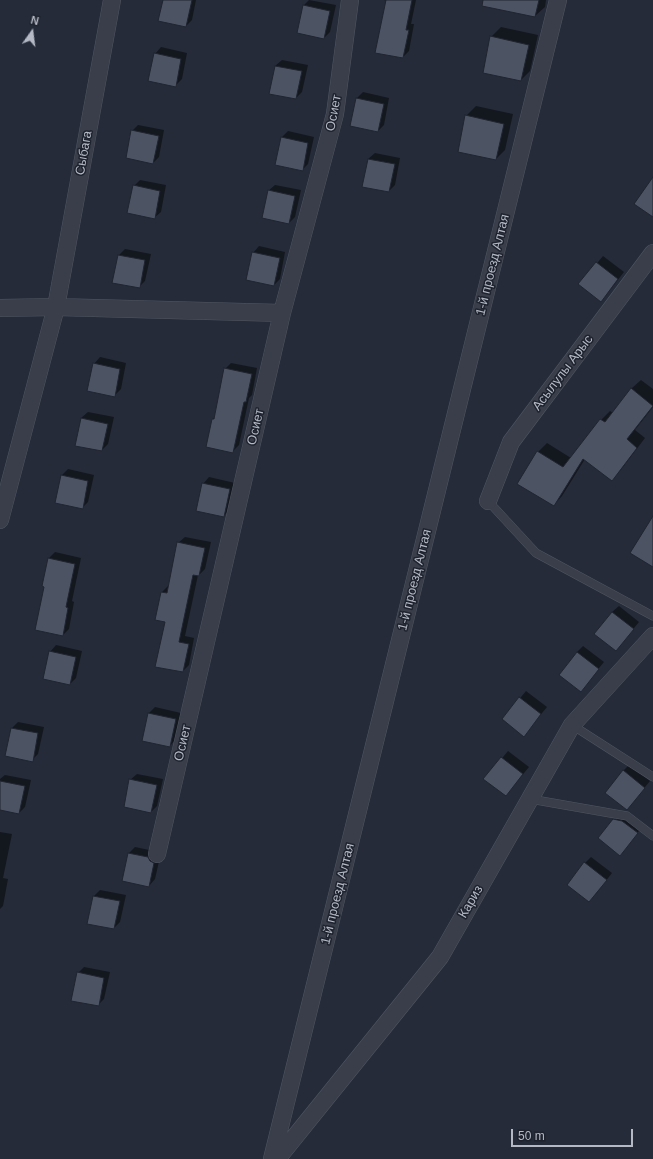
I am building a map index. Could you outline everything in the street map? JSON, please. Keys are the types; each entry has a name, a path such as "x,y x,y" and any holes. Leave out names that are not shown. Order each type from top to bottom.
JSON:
{"street":[{"name":"Сыбага","path":"0,520 56,307 112,0"},
{"name":"Осиет","path":"157,854 282,313 335,114 350,0"},
{"name":"1-й проезд Алтая","path":"272,1159 558,0"},
{"name":"Асылулы Арыс","path":"488,502 511,442 653,253"},
{"path":"0,308 56,307 282,313"},
{"name":"Кариз","path":"277,1159 440,957 572,725 653,636"}],"lane":[{"path":"488,502 536,553 653,616"},
{"path":"572,725 653,777"},
{"path":"530,799 627,816 653,836"}],"building":[{"path":"163,0 192,0 186,27 158,21"},
{"path":"386,0 412,0 406,30 409,30 403,58 375,53"},
{"path":"483,0 539,0 535,17 482,6"},
{"path":"303,5 330,11 324,39 297,33"},
{"path":"490,36 529,45 521,81 483,73"},
{"path":"154,53 181,59 176,87 148,81"},
{"path":"275,66 302,71 296,99 269,94"},
{"path":"356,98 384,104 378,132 350,126"},
{"path":"465,115 504,124 496,160 458,152"},
{"path":"131,130 159,136 153,164 126,158"},
{"path":"281,137 308,143 303,171 275,165"},
{"path":"368,159 395,164 389,192 362,187"},
{"path":"653,177 653,217 634,204"},
{"path":"133,185 160,191 155,219 127,213"},
{"path":"268,190 295,196 289,224 262,218"},
{"path":"252,252 280,258 274,286 246,280"},
{"path":"118,255 145,260 140,288 112,283"},
{"path":"596,262 618,279 601,302 578,284"},
{"path":"93,363 120,369 115,397 87,391"},
{"path":"224,368 252,374 246,402 244,402 233,453 206,447 212,419 214,419"},
{"path":"631,388 653,406 627,439 637,448 612,481 583,459 554,506 517,484 537,451 563,467 600,419 605,422"},
{"path":"81,418 108,424 102,451 75,446"},
{"path":"61,475 88,481 83,509 55,503"},
{"path":"202,483 230,489 224,517 196,511"},
{"path":"653,516 653,567 630,553"},
{"path":"177,542 205,548 199,576 193,575 179,642 189,644 183,672 155,667 165,622 155,620 161,592 167,593"},
{"path":"48,558 75,564 66,607 68,608 63,636 35,630 44,587 42,586"},
{"path":"612,612 634,629 616,651 594,634"},
{"path":"49,651 76,657 70,685 43,679"},
{"path":"577,652 599,669 581,692 559,675"},
{"path":"519,697 541,714 524,737 502,719"},
{"path":"148,713 176,719 170,747 142,741"},
{"path":"11,728 38,733 33,762 5,756"},
{"path":"501,757 523,774 506,796 483,779"},
{"path":"623,770 645,788 627,810 605,793"},
{"path":"129,779 157,785 151,813 124,807"},
{"path":"0,781 25,786 19,814 0,810"},
{"path":"613,819 622,821 638,833 620,856 598,838"},
{"path":"128,853 148,857 150,861 154,863 149,887 122,881"},
{"path":"584,862 607,880 589,902 567,885"},
{"path":"93,896 120,901 114,929 87,924"},
{"path":"77,972 104,978 99,1006 71,1001"}]}
